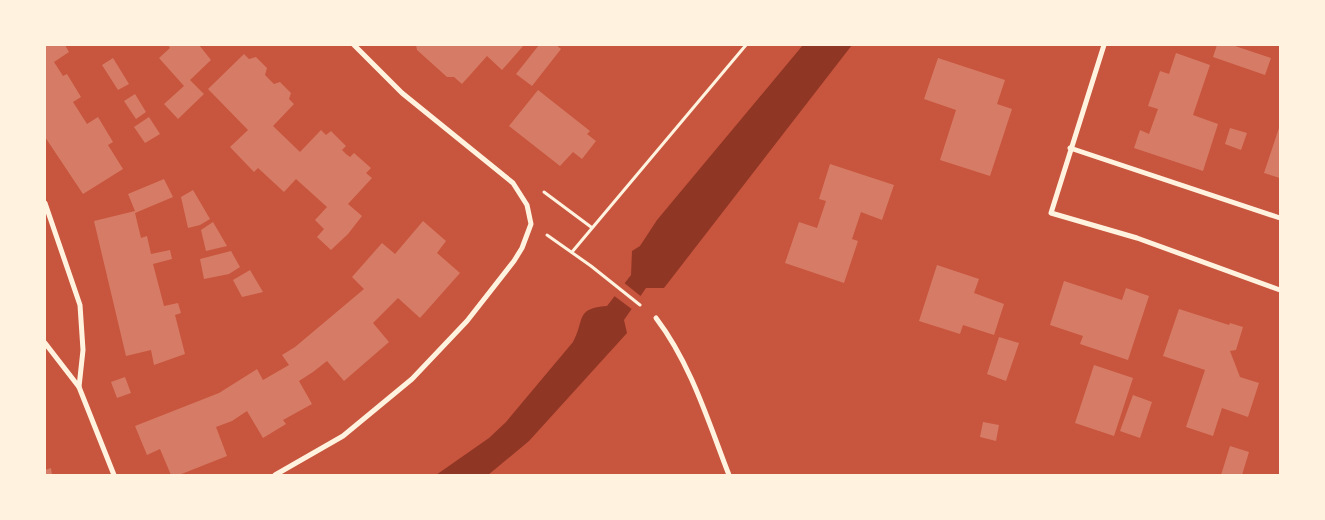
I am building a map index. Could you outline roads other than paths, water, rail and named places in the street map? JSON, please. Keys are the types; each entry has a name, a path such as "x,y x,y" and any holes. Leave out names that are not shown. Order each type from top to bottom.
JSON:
{"street":[{"path":"275,475 343,436 412,379 467,321 508,268 522,248 531,224 527,205 513,183 402,93 354,45"},
{"path":"1104,45 1051,213 1137,238 1280,290"},
{"path":"1070,148 1280,218"},
{"path":"45,203 80,305 83,350 79,387"},
{"path":"656,318 677,349 684,364 702,404 728,475"},
{"path":"45,343 79,387 114,475"}]}
